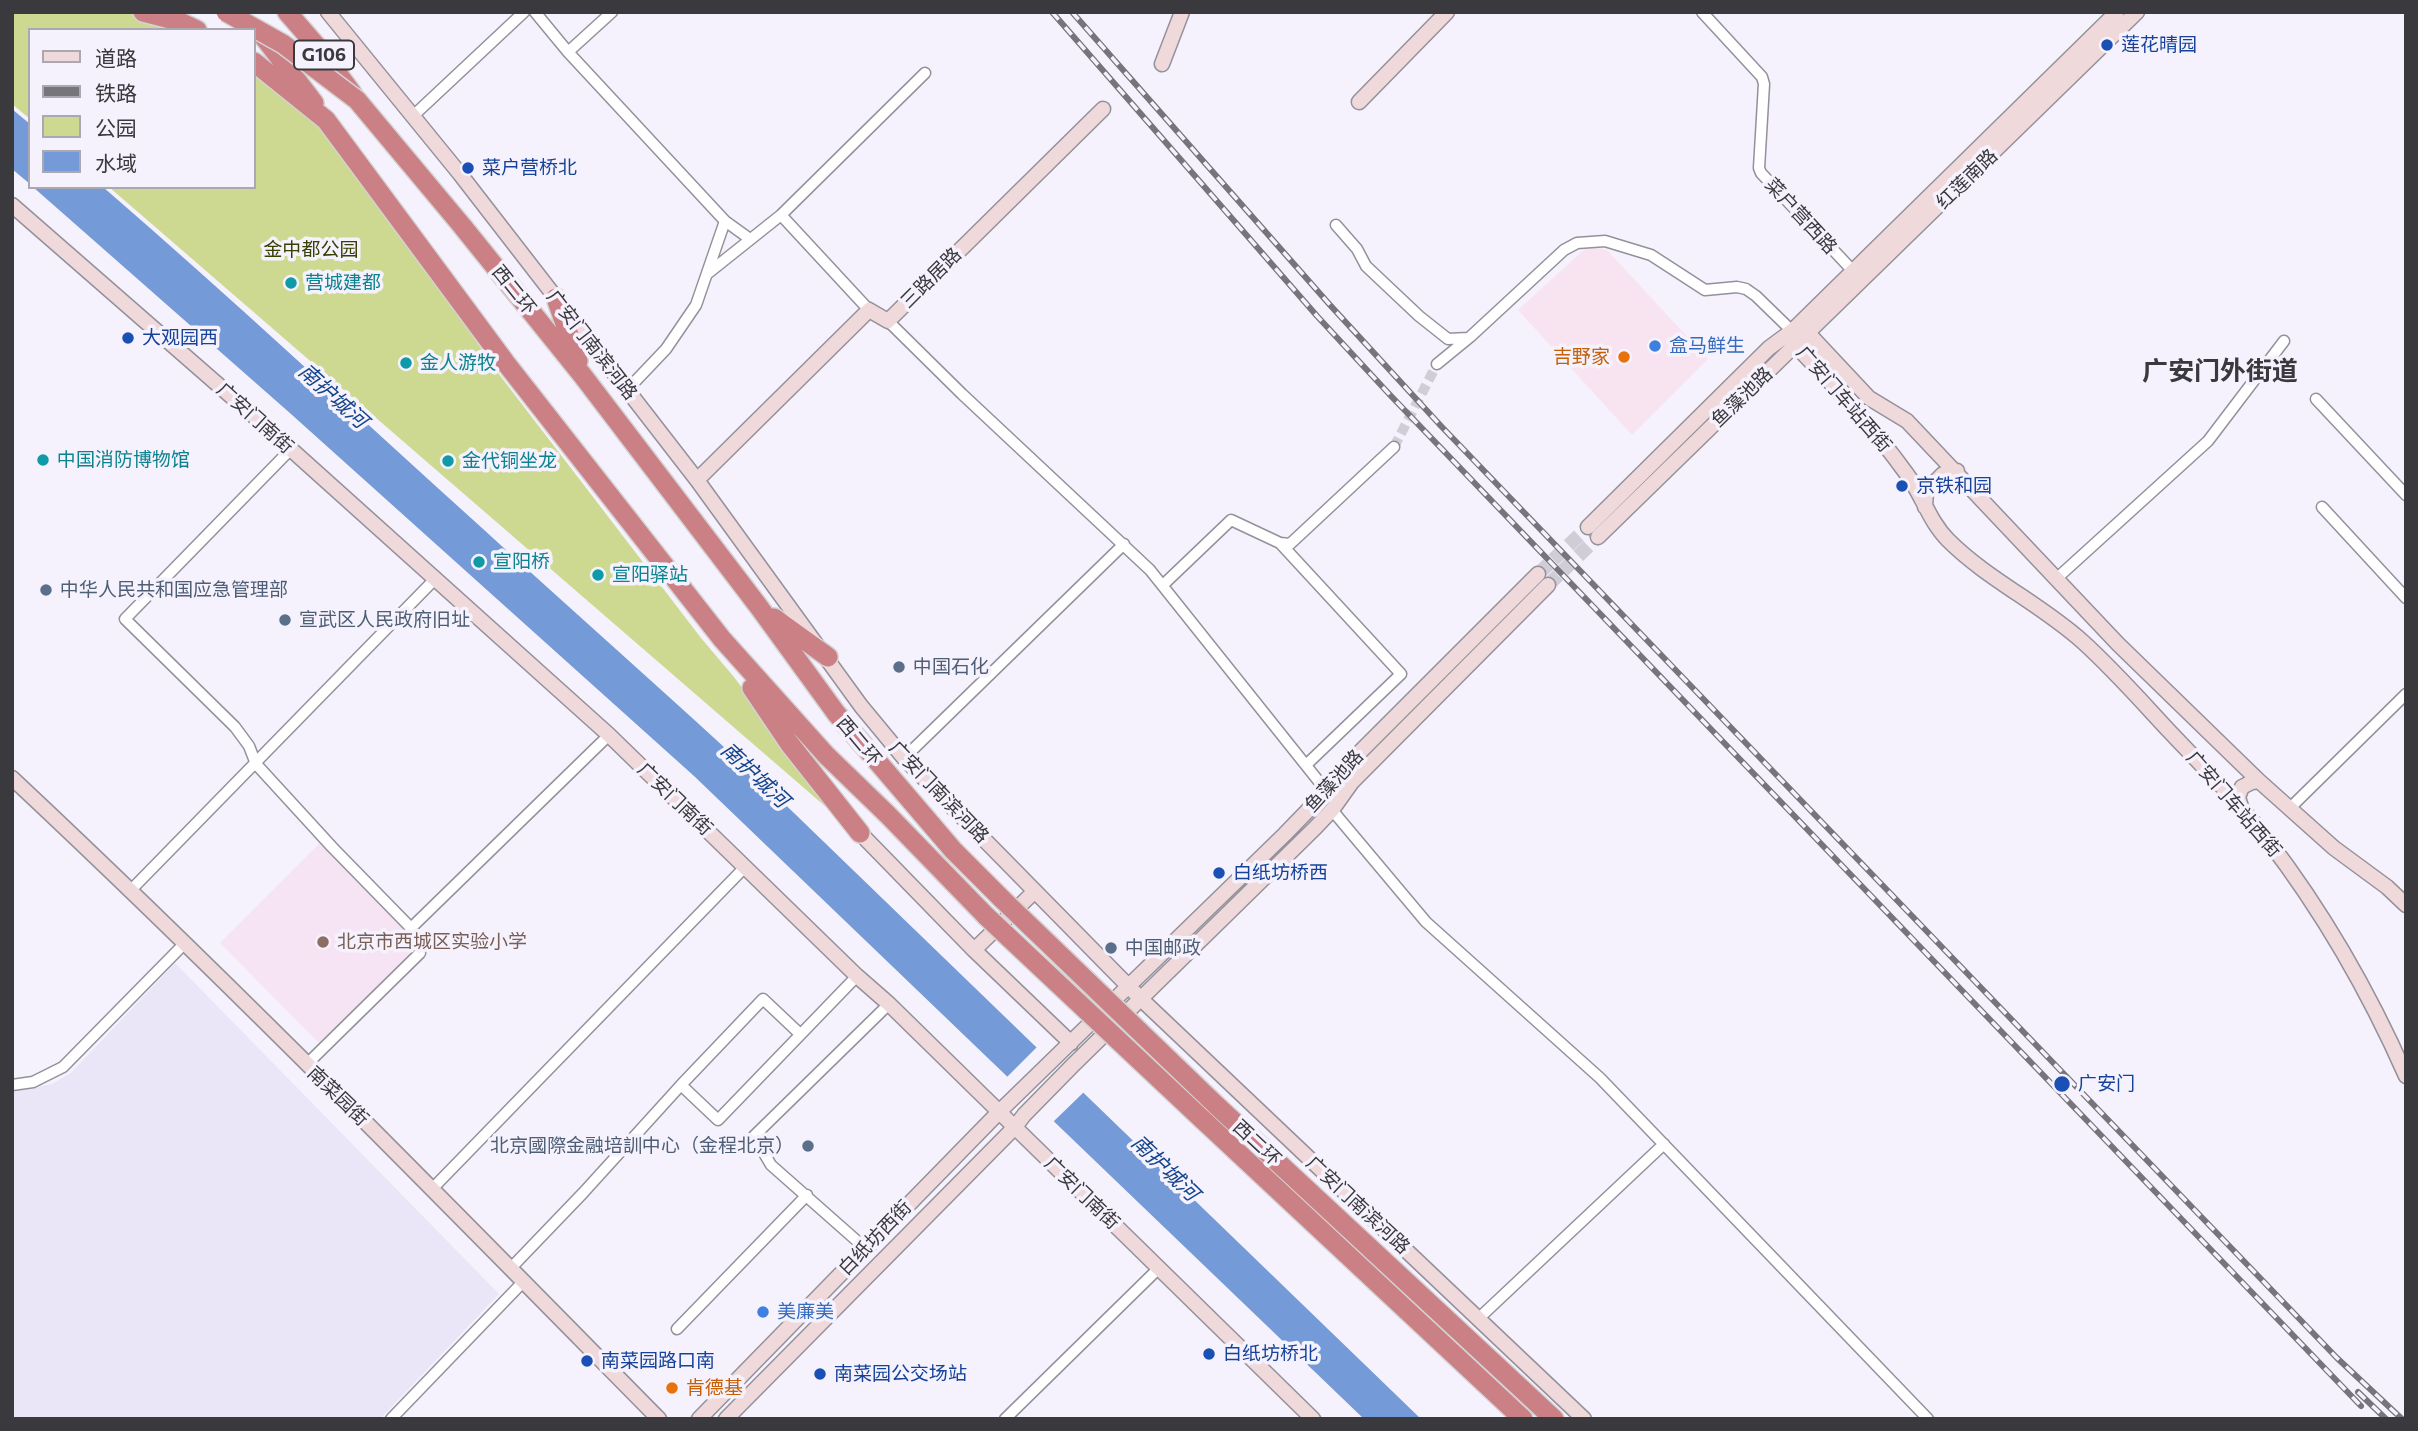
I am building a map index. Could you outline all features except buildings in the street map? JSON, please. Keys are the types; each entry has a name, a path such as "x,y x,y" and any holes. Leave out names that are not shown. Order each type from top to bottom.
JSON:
{"highway":[{"path":"143,12 178,21 193,28"},
{"name":"西二环","path":"226,12 254,28"},
{"name":"G106","path":"244,12 326,120"},
{"name":"G106","path":"288,12 357,100"},
{"path":"298,12 320,50"},
{"name":"西二环","path":"256,29 283,44 357,100 583,376 836,713 953,850 1216,1105 1554,1419"},
{"name":"西二环","path":"256,64 326,120 505,362 722,639 827,755 986,916 1523,1419"},
{"path":"556,298 583,376"},
{"path":"759,607 828,657"},
{"path":"722,639 789,743 860,833"}],"street":[{"name":"广安门南滨河路","path":"328,12 413,116 697,480 861,706 904,758 1141,999 1584,1419"},
{"path":"413,116 524,12"},
{"path":"535,12 725,221 750,239"},
{"path":"569,52 612,12"},
{"path":"1162,64 1182,12"},
{"path":"1359,102 1447,12"},
{"name":"菜户营西路","path":"1702,12 1762,77 1761,173 1853,271"},
{"name":"红莲南路","path":"1794,338 1853,271 2118,12"},
{"name":"红莲南路","path":"1809,334 2137,12"},
{"path":"707,274 781,215 925,73"},
{"name":"三路居路","path":"869,310 888,321 1103,109"},
{"name":"广安门南街","path":"12,205 606,738 1012,1130 1303,1419"},
{"name":"广安门南街","path":"12,214 287,452"},
{"path":"697,480 869,310 781,215"},
{"path":"627,390 666,349 696,306 725,221"},
{"path":"1336,225 1357,249 1366,266 1419,316 1448,339 1462,340 1470,337"},
{"path":"1437,364 1564,250 1577,243 1605,242 1651,255 1705,290 1737,287 1746,289 1756,296 1794,338"},
{"path":"888,321 1164,584 1324,788"},
{"name":"广安门车站西街","path":"2406,905 2387,887 2334,848 2259,782 2118,644 1907,421 1869,398 1809,334 1794,338 1909,475 1945,537 1968,558 2048,613 2103,661 2241,807 2286,865 2347,958 2382,1022 2406,1076"},
{"name":"鱼藻池路","path":"1593,532 1769,348 1794,338"},
{"path":"2056,579 2208,440 2284,341"},
{"path":"2316,399 2406,495"},
{"path":"1164,584 1231,520 1280,543 1290,544 1394,447"},
{"path":"287,452 125,619 234,727 249,746 256,764 411,928 606,738"},
{"path":"1925,506 1926,491 1943,474 1956,471"},
{"path":"2322,507 2406,598"},
{"path":"1280,543 1401,674 1306,765"},
{"path":"904,758 1124,544"},
{"name":"鱼藻池路","path":"1129,987 1285,834 1318,800 1324,788 1543,579 1352,782 1332,810 1141,999"},
{"path":"131,890 432,582"},
{"path":"2103,661 2114,658 2119,650 2118,644"},
{"path":"2290,808 2406,694"},
{"name":"南菜园街","path":"12,778 131,890 433,1188 659,1419"},
{"path":"2241,807 2238,797 2242,787 2259,782"},
{"path":"1332,810 1426,922 1600,1079 1928,1419"},
{"path":"860,833 1066,1048 1129,987"},
{"path":"433,1188 742,870"},
{"path":"974,950 1035,891"},
{"path":"12,1085 33,1082 63,1067 184,943"},
{"path":"306,1065 421,953"},
{"path":"681,1085 718,1120 854,979"},
{"path":"510,1269 763,999 799,1033"},
{"name":"白纸坊西街","path":"726,1419 1141,999"},
{"path":"865,1248 771,1165 754,1136 886,1007"},
{"name":"白纸坊西街","path":"699,1419 996,1115 1066,1048"},
{"path":"1478,1319 1664,1144"},
{"path":"677,1329 807,1195"},
{"path":"1005,1419 1156,1271"},
{"name":"广安门南街","path":"1156,1271 1314,1419"},
{"path":"390,1419 523,1282"}],"shaded area":[{"path":"1588,246 1607,250 1708,359 1632,435 1518,310"},
{"name":"北京市西城区实验小学","path":"324,839 426,942 322,1046 220,943"},
{"path":"175,963 499,1294 380,1419 12,1419 12,1092 52,1084 71,1073"}],"green space":[{"path":"12,12 143,12 191,28 28,28 28,117 12,104"},
{"name":"金中都公园","path":"256,64 326,120 495,369 701,638 734,677 841,820 111,189 256,189"}],"water":[{"path":"12,109 28,122 28,182 12,169"},
{"name":"南护城河","path":"35,189 105,189 198,271 765,785 1421,1419 1364,1419 694,776 291,414"}],"pier":[{"path":"1040,1044 1086,1090 1052,1123 1005,1079"}],"tunnel":[{"path":"1394,447 1437,364"},
{"path":"1538,574 1588,527"},
{"path":"1548,585 1598,537"}],"railway":[{"path":"1052,12 1317,316 1391,396 2361,1406"},
{"path":"1072,12 1330,305 1441,426 2337,1358 2402,1419"},
{"path":"2358,1392 2386,1419"}],"place":[{"name":"莲花晴园","path":"2107,45"},
{"name":"菜户营桥北","path":"468,168"},
{"name":"营城建都","path":"291,283"},
{"name":"大观园西","path":"128,338"},
{"name":"盒马鲜生","path":"1655,346"},
{"name":"吉野家","path":"1624,357"},
{"name":"金人游牧","path":"406,363"},
{"name":"中国消防博物馆","path":"43,460"},
{"name":"金代铜坐龙","path":"448,461"},
{"name":"京铁和园","path":"1902,486"},
{"name":"宣阳桥","path":"479,562"},
{"name":"宣阳驿站","path":"598,575"},
{"name":"中华人民共和国应急管理部","path":"46,590"},
{"name":"宣武区人民政府旧址","path":"285,620"},
{"name":"中国石化","path":"899,667"},
{"name":"白纸坊桥西","path":"1219,873"},
{"name":"北京市西城区实验小学","path":"323,942"},
{"name":"中国邮政","path":"1111,948"},
{"name":"广安门","path":"2062,1084"},
{"name":"北京國際金融培訓中心（金程北京）","path":"808,1146"},
{"name":"美廉美","path":"763,1312"},
{"name":"白纸坊桥北","path":"1209,1354"},
{"name":"南菜园路口南","path":"587,1361"},
{"name":"南菜园公交场站","path":"820,1374"},
{"name":"肯德基","path":"672,1388"}],"district":[{"name":"广安门外街道","path":"2220,371"}]}
